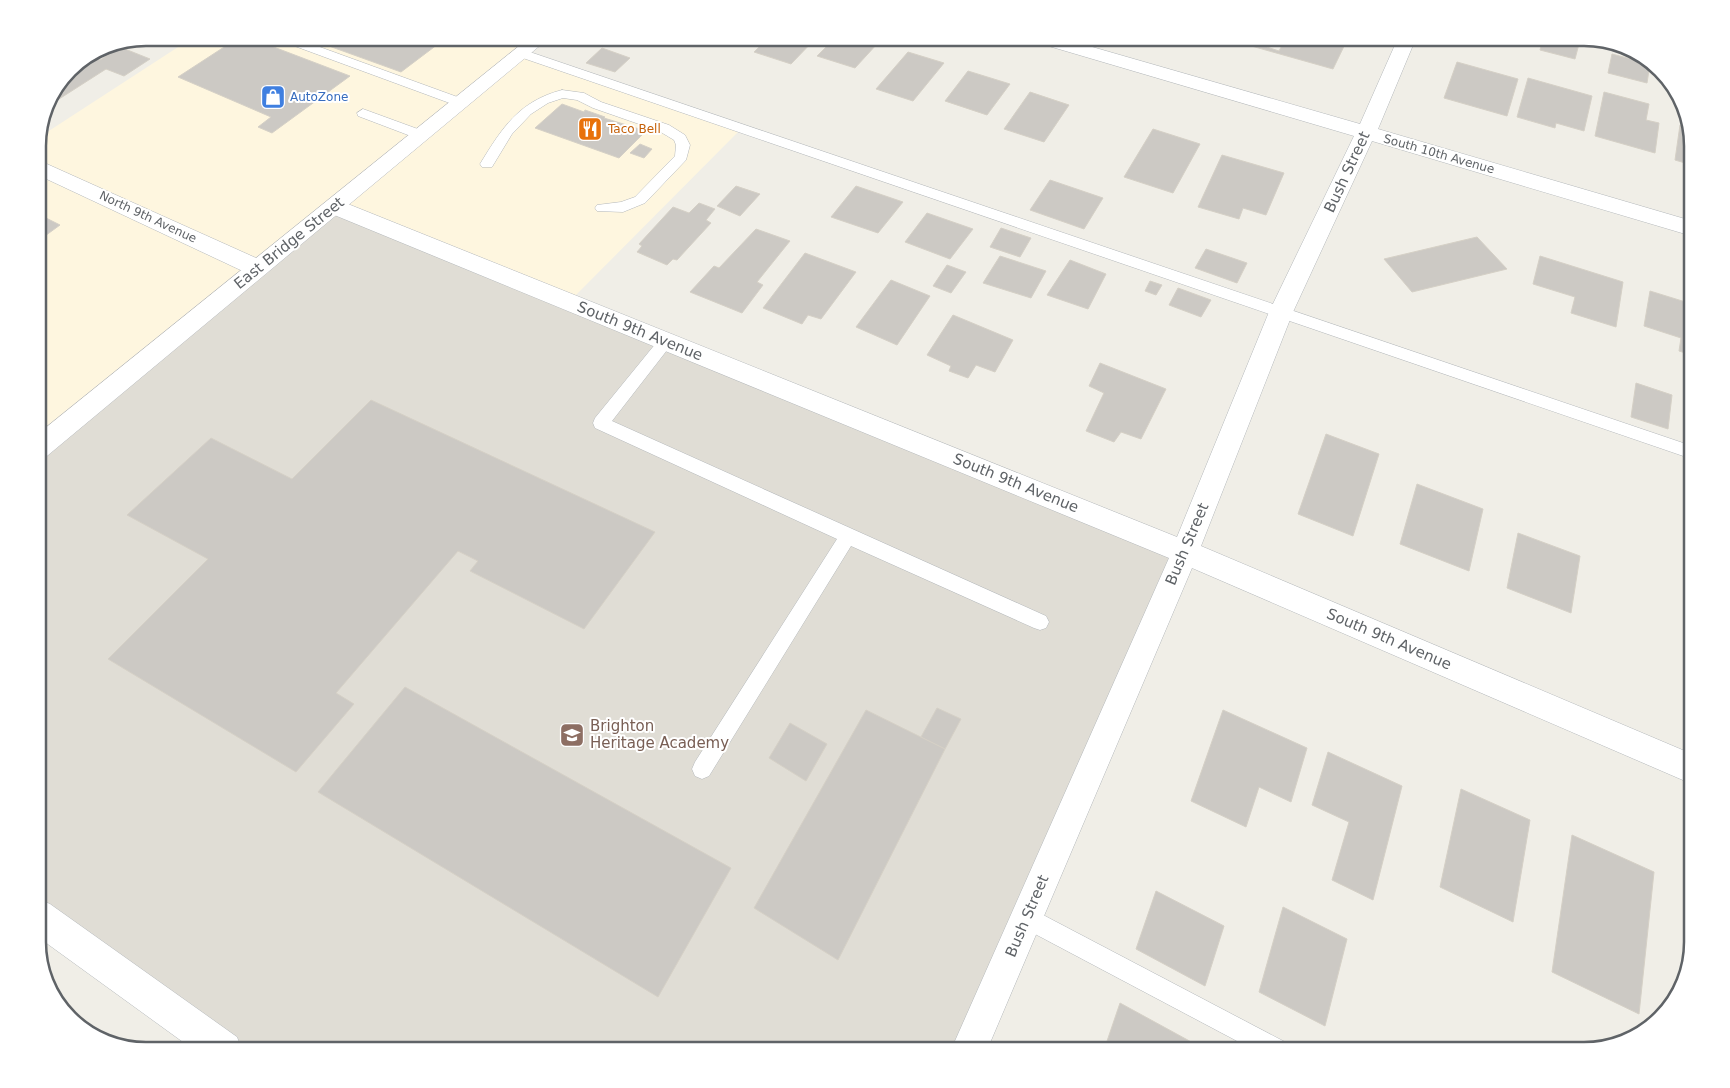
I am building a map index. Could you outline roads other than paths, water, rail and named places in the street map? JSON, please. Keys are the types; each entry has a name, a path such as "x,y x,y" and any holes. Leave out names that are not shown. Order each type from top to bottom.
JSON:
{"street":[{"name":"East Bridge Street","path":"46,442 257,268 335,207 459,102 530,46"},
{"name":"South 10th Avenue","path":"1069,46 1684,226"},
{"name":"Bush Street","path":"972,1042 1185,552 1281,312 1366,133 1404,46"},
{"name":"North 9th Avenue","path":"46,171 257,268"},
{"name":"South 9th Avenue","path":"335,207 1185,552 1684,766"},
{"path":"46,922 213,1042"}],"lane":[{"path":"307,46 459,102"},
{"path":"521,53 1684,450"},
{"path":"595,78 597,105"},
{"path":"487,164 507,131 527,112 544,100 562,94 580,96 597,105 664,128 680,138 683,144 681,157 640,200 623,207 602,208"},
{"path":"363,114 421,135"},
{"path":"666,341 601,423 1040,622"},
{"path":"702,769 848,536"},
{"path":"1026,917 1262,1042"}],"place":[{"name":"AutoZone","path":"273,97"},
{"name":"Taco Bell","path":"590,129"},
{"name":"Brighton Heritage Academy","path":"572,735"}]}
